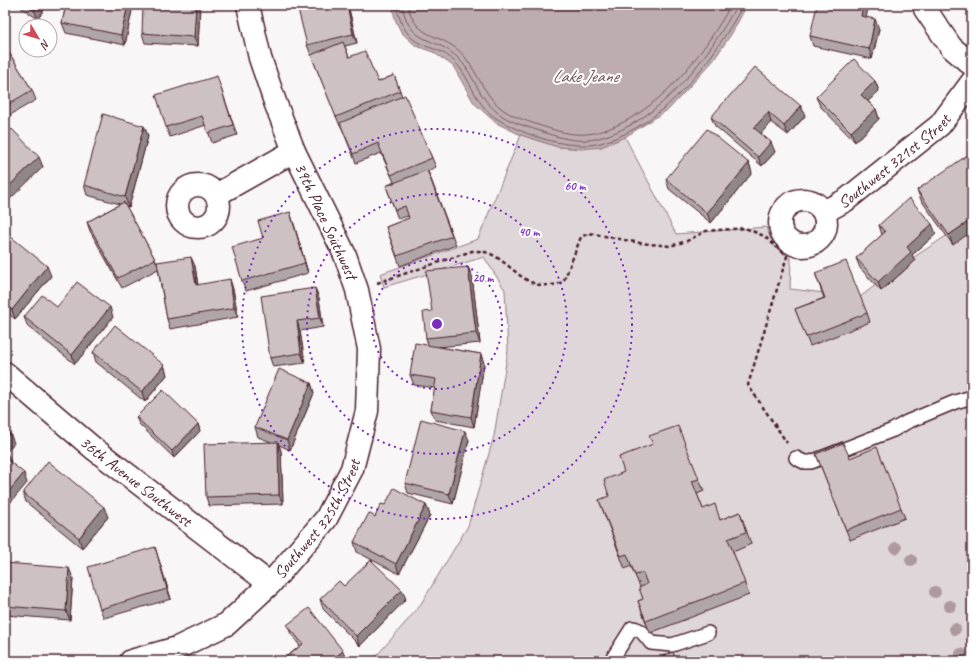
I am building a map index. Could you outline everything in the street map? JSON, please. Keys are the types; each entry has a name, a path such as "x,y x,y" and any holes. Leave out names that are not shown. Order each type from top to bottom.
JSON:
{"street":[{"name":"39th Place Southwest","path":"248,5 260,58 294,151 345,255 357,290"},
{"path":"924,5 925,9 951,47 972,65"},
{"name":"Southwest 321st Street","path":"824,212 846,200 940,125 972,82"},
{"name":"39th Place Southwest","path":"216,195 294,151"},
{"name":"Southwest 325th Street","path":"131,661 177,648 227,624 270,584 326,519 352,469 367,411 369,349 357,290"},
{"name":"36th Avenue Southwest","path":"5,373 93,448 270,584"}],"lane":[{"path":"796,458 804,462 811,462 893,430 907,422 955,402 972,397"},
{"path":"611,661 632,628 638,628 651,643 672,645 708,633"}],"path":[{"path":"357,290 472,251 488,253 529,282 539,286 554,285 561,283 565,278 581,237 589,233 640,243 670,246 706,232 745,228 764,236 787,256 748,384 771,416 796,458"}],"shaded area":[{"path":"521,135 558,147 601,147 625,137 676,234 766,227 773,245 791,259 790,289 860,297 899,267 972,219 972,661 372,661 419,607 468,526 494,436 508,350 505,290 484,257 384,287 380,274 478,239"}],"water":[{"name":"Lake Jeane","path":"392,5 747,5 732,33 713,61 669,109 625,137 601,147 582,149 558,147 521,135 496,123 474,103 453,66 433,52 416,46 401,32 395,19"}],"building":[{"path":"27,5 37,5 34,10"},
{"path":"66,5 128,5 121,35 62,23"},
{"path":"143,5 196,5 194,37 142,33"},
{"path":"297,5 347,5 353,34 307,45"},
{"path":"817,5 863,5 861,16 875,19 869,49 810,36"},
{"path":"343,42 349,57 365,51 378,82 394,75 400,91 336,117 311,55"},
{"path":"5,46 32,90 5,106"},
{"path":"854,59 875,81 861,95 876,109 851,132 816,97"},
{"path":"755,67 801,106 784,126 768,112 754,128 771,142 758,157 711,117"},
{"path":"217,76 233,125 208,133 202,116 166,127 156,95"},
{"path":"405,95 432,158 391,175 378,143 353,154 340,123"},
{"path":"103,114 144,126 125,197 84,185"},
{"path":"12,129 39,157 5,190 5,135"},
{"path":"707,129 749,163 707,213 666,179"},
{"path":"969,154 972,158 972,219 949,235 917,190"},
{"path":"427,170 452,236 397,256 386,227 409,218 405,206 395,210 386,186"},
{"path":"909,198 932,224 907,247 911,252 878,282 856,258 885,232 879,225"},
{"path":"124,202 155,259 118,278 87,222"},
{"path":"290,212 305,263 242,281 232,247 263,238 258,221"},
{"path":"5,232 47,266 12,310 5,304"},
{"path":"191,257 196,285 230,279 234,308 167,319 157,262"},
{"path":"846,261 867,313 806,337 795,309 825,298 815,273"},
{"path":"468,267 476,333 426,338 423,312 432,311 426,271"},
{"path":"77,282 110,307 72,355 24,317 42,295 57,307"},
{"path":"315,288 320,318 297,321 301,353 270,358 261,296"},
{"path":"115,325 164,365 142,392 93,352"},
{"path":"415,343 481,354 471,417 431,410 436,379 410,375"},
{"path":"279,369 311,383 287,440 255,427"},
{"path":"163,390 198,424 172,451 136,417"},
{"path":"421,419 465,431 449,494 405,483"},
{"path":"678,426 699,479 692,481 703,509 715,504 720,520 740,512 746,532 728,539 745,583 646,621 638,601 643,599 639,588 647,584 643,573 635,575 627,554 621,556 599,500 609,496 604,480 624,472 619,457 653,444 649,436"},
{"path":"5,429 10,433 5,440"},
{"path":"278,442 279,495 206,497 204,444"},
{"path":"843,443 850,458 877,447 901,508 846,530 816,454"},
{"path":"5,458 24,473 5,496"},
{"path":"48,461 104,507 79,538 23,493"},
{"path":"394,488 426,505 396,564 354,542 369,513 375,517 381,504 385,505"},
{"path":"155,547 167,589 100,609 88,567"},
{"path":"371,560 402,590 356,636 320,599 339,581 344,586"},
{"path":"5,563 69,568 66,611 5,606"},
{"path":"309,608 343,651 330,661 281,661 303,644 287,625"},
{"path":"673,652 676,661 650,661"}]}
